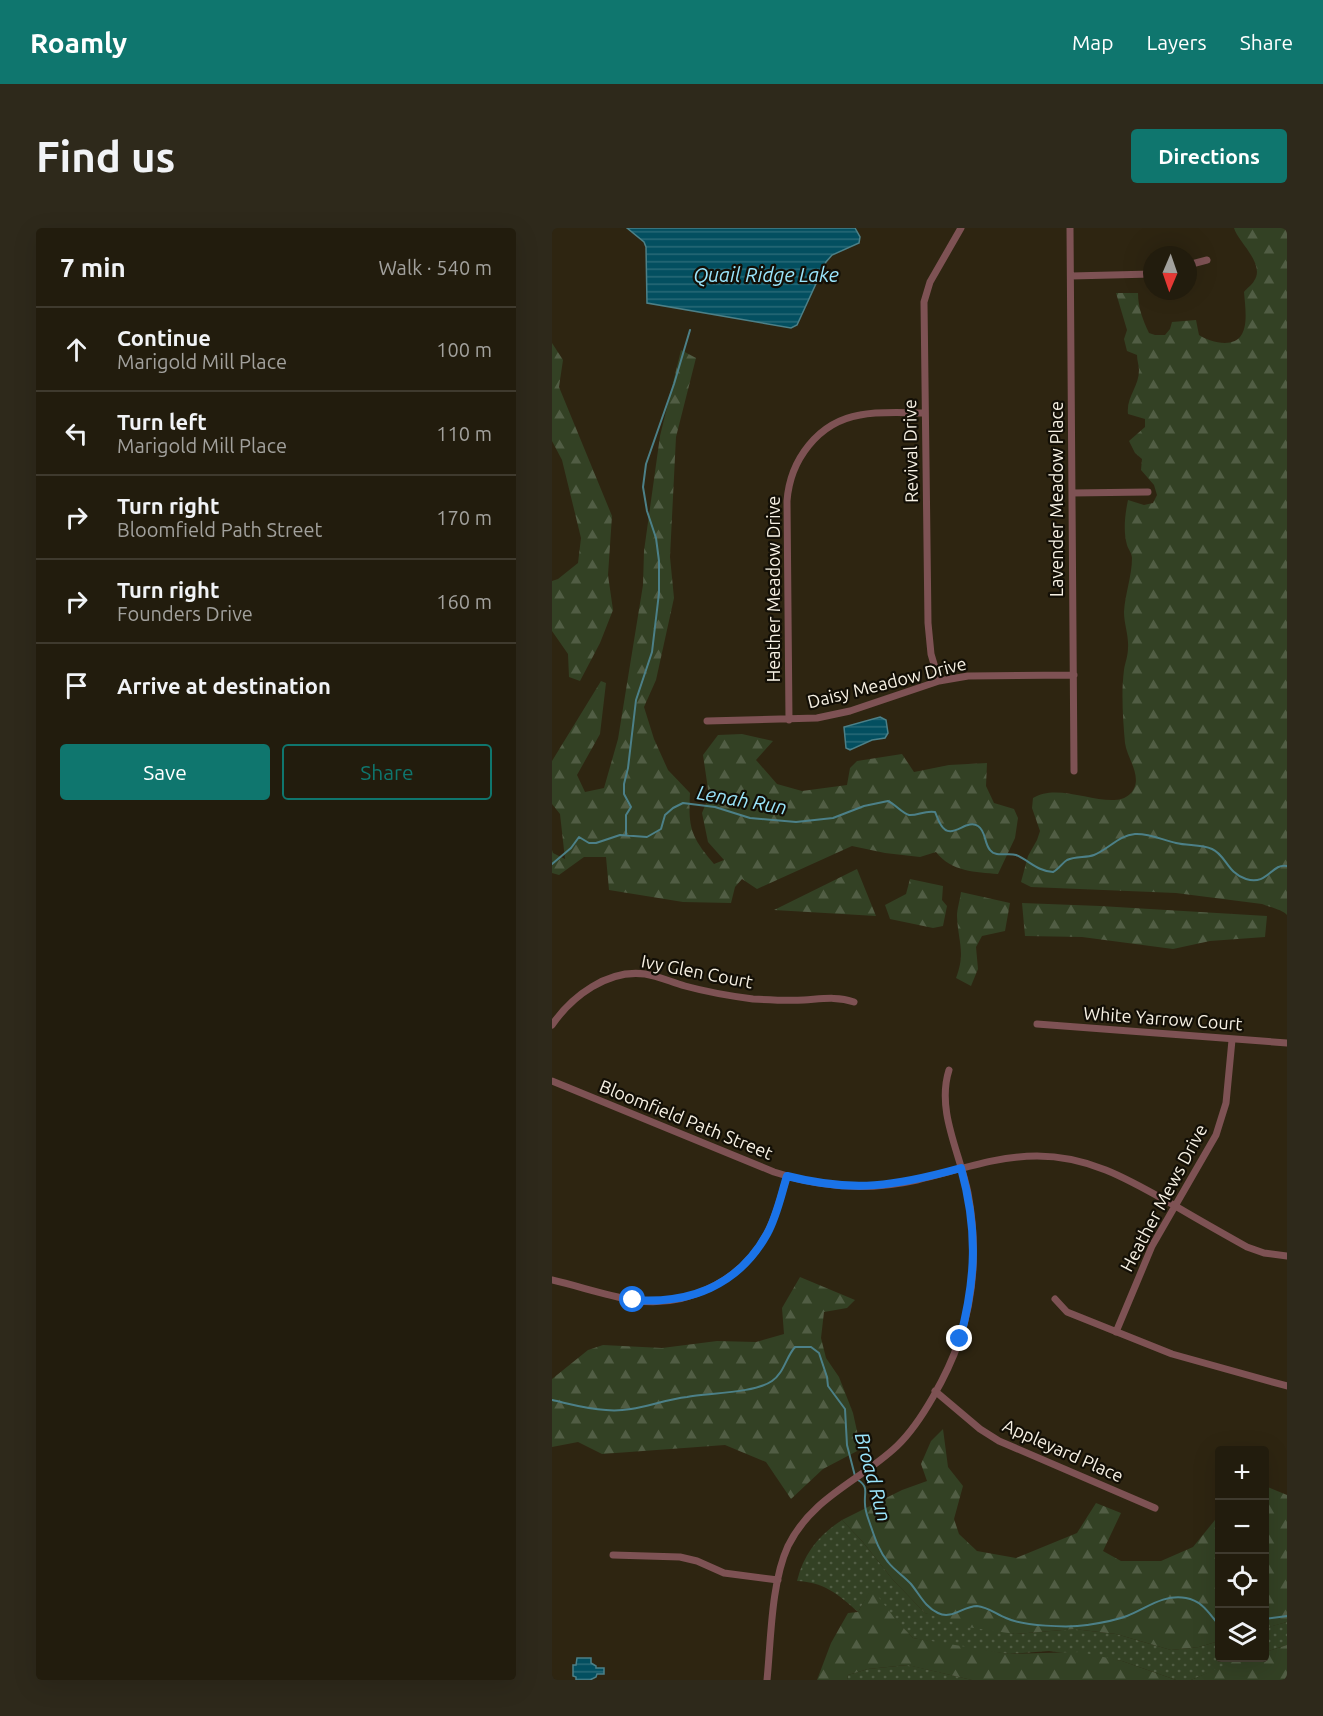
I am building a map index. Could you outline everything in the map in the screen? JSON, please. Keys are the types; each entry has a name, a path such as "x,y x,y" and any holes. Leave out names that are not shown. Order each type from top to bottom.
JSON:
{"street":[{"name":"Revival Drive","path":"939,681 931,654 928,631 925,296 930,282 961,228"},
{"name":"Lavender Meadow Place","path":"1070,228 1074,771"},
{"path":"1197,263 1207,260"},
{"path":"1071,276 1143,274"},
{"name":"Heather Meadow Drive","path":"789,720 787,501 796,465 815,438 845,419 870,414 925,413"},
{"path":"1072,493 1148,492"},
{"name":"Daisy Meadow Drive","path":"707,721 816,718 850,711 939,681 977,676 1074,675"},
{"name":"Ivy Glen Court","path":"552,1024 569,1004 588,989 607,979 636,974 654,976 685,986 739,997 774,1000 842,998 854,1002"},
{"name":"White Yarrow Court","path":"1037,1024 1287,1043"},
{"name":"Heather Mews Drive","path":"1116,1332 1152,1246 1216,1135 1226,1103 1232,1040"},
{"path":"767,1680 778,1580 788,1547 805,1520 820,1503 892,1450 916,1423 947,1371 960,1339 973,1276 973,1234 968,1193 945,1100 945,1082 949,1070"},
{"name":"Bloomfield Path Street","path":"552,1082 787,1176 834,1186 868,1187 908,1182 961,1168 1026,1157 1074,1161 1121,1176 1247,1247 1287,1256"},
{"path":"552,1280 633,1300 650,1301 688,1297 714,1286 734,1273 762,1242 772,1224 787,1176"},
{"path":"1055,1299 1067,1312 1189,1360 1287,1386"},
{"name":"Appleyard Place","path":"934,1391 999,1441 1155,1508"},
{"path":"613,1555 680,1557 697,1561 724,1573 778,1580"}],"green space":[{"path":"1234,228 1287,228 1287,915 1262,904 1176,893 1031,887 1021,882 1028,856 1040,831 1032,808 1033,798 1044,793 1057,792 1098,799 1122,799 1130,794 1136,782 1136,775 1125,743 1122,697 1124,667 1128,654 1124,612 1132,558 1126,540 1125,522 1128,500 1144,505 1153,503 1157,495 1154,485 1141,470 1142,459 1135,453 1129,441 1145,427 1145,419 1128,414 1129,402 1137,382 1139,368 1137,355 1127,351 1124,339 1127,330 1116,293 1138,293 1141,314 1149,333 1165,335 1172,322 1196,320 1199,335 1209,340 1228,343 1238,339 1245,325 1244,292 1257,274 1254,260"},
{"path":"552,343 563,360 559,387 612,516 608,575 613,610 600,643 580,681 569,677 568,654 552,631 552,581 578,563 581,538 562,460 552,441"},
{"path":"681,350 696,358 676,437 670,557 674,598 656,680 644,707 654,739 668,770 690,793 691,824 700,846 714,864 724,860 708,842 702,813 709,796 703,755 718,735 742,734 773,741 756,760 777,784 802,791 847,785 850,768 857,761 902,754 914,772 949,765 987,763 986,786 994,803 1014,809 1018,818 1015,838 998,874 956,867 942,859 936,852 920,857 852,846 757,889 742,879 735,887 731,903 683,902 609,890 606,857 584,857 559,875 552,873 552,850 553,853 565,859 560,814 552,804 552,761 601,681 606,683 600,734 577,775 585,792 604,788 618,739 643,585 644,551 660,436"},
{"path":"857,869 876,916 774,910"},
{"path":"910,879 943,886 942,900 947,906 943,926 933,928 890,919 885,905 906,894"},
{"path":"961,892 1010,903 1005,931 982,936 976,947 978,969 971,986 956,978 961,961 957,916"},
{"path":"1022,903 1267,916 1265,937 1210,941 1173,949 1082,937 1025,936"},
{"path":"800,1277 855,1300 847,1308 824,1312 821,1338 826,1358 839,1377 853,1413 861,1449 823,1469 791,1499 766,1462 725,1445 602,1454 578,1442 552,1447 552,1379 588,1350 603,1345 662,1348 717,1341 756,1342 784,1334 782,1308"},
{"path":"943,1429 948,1467 963,1486 954,1519 959,1534 977,1551 1016,1558 1077,1533 1096,1503 1121,1513 1103,1551 1121,1561 1161,1561 1193,1547 1215,1520 1215,1642 1199,1647 1171,1650 1116,1634 1074,1629 1015,1634 967,1627 925,1613 893,1580 842,1520 902,1490 927,1481 921,1464 931,1441"},
{"path":"1269,1488 1287,1495 1287,1622 1269,1627"},
{"path":"842,1520 893,1580 925,1613 1015,1634 1074,1629 1116,1634 1171,1650 1199,1647 1215,1642 1215,1662 1235,1662 1191,1680 1176,1680 1122,1661 1049,1651 1009,1654 913,1638 869,1593 858,1612 830,1590 815,1584 797,1581 808,1553 826,1532"},
{"path":"874,1591 913,1638 1009,1654 1080,1652 1122,1661 1176,1680 972,1680 907,1665 868,1669 848,1675 847,1680 817,1680 831,1643 848,1613 858,1612 869,1592"},
{"path":"1287,1622 1287,1645 1269,1651 1269,1627"},
{"path":"1287,1645 1287,1680 1191,1680 1232,1662 1269,1662 1269,1651"},
{"path":"908,1665 972,1680 847,1680 848,1675 868,1669"}],"water":[{"name":"Quail Ridge Lake","path":"627,228 855,228 860,237 859,243 832,255 826,262 797,325 791,328 647,303 646,247 644,242"},
{"path":"880,717 886,720 888,733 885,738 872,740 850,750 846,748 844,727"},
{"path":"577,1658 591,1658 591,1663 596,1668 604,1668 604,1674 597,1674 590,1680 576,1680 573,1676 573,1665 576,1665"}],"waterway":[{"path":"626,835 626,815 631,807 624,794 624,784 636,700 652,652 659,593 656,538 647,511 643,487 646,464 690,330"},
{"name":"Lenah Run","path":"552,864 571,848 579,837 589,843 620,835 647,837 661,829 665,815 683,803 715,807 750,818 796,822 833,818 864,806 888,801 909,815 935,812 945,830 954,831 973,824 978,826 988,847 993,852 1016,855 1038,868 1053,872 1065,861 1094,855 1124,837 1135,834 1212,849 1221,855 1235,873 1246,879 1259,880 1277,868 1287,866"},
{"name":"Broad Run","path":"552,1400 592,1409 616,1410 755,1388 776,1378 795,1347 811,1347 819,1353 828,1386 845,1409 847,1445 855,1476"},
{"name":"Broad Run","path":"858,1480 865,1488 866,1512 875,1537 890,1565 911,1584 926,1604 943,1615 977,1606 1023,1623 1079,1626 1117,1619 1155,1602 1178,1597 1197,1602 1215,1620"},
{"name":"Broad Run","path":"1269,1618 1287,1616"}],"route":[{"path":"633,1300 661,1301 688,1297 714,1286 734,1273 748,1260 766,1235 772,1224 787,1176 834,1186 868,1187 917,1180 961,1168 968,1193 973,1234 973,1276 960,1339"}]}
